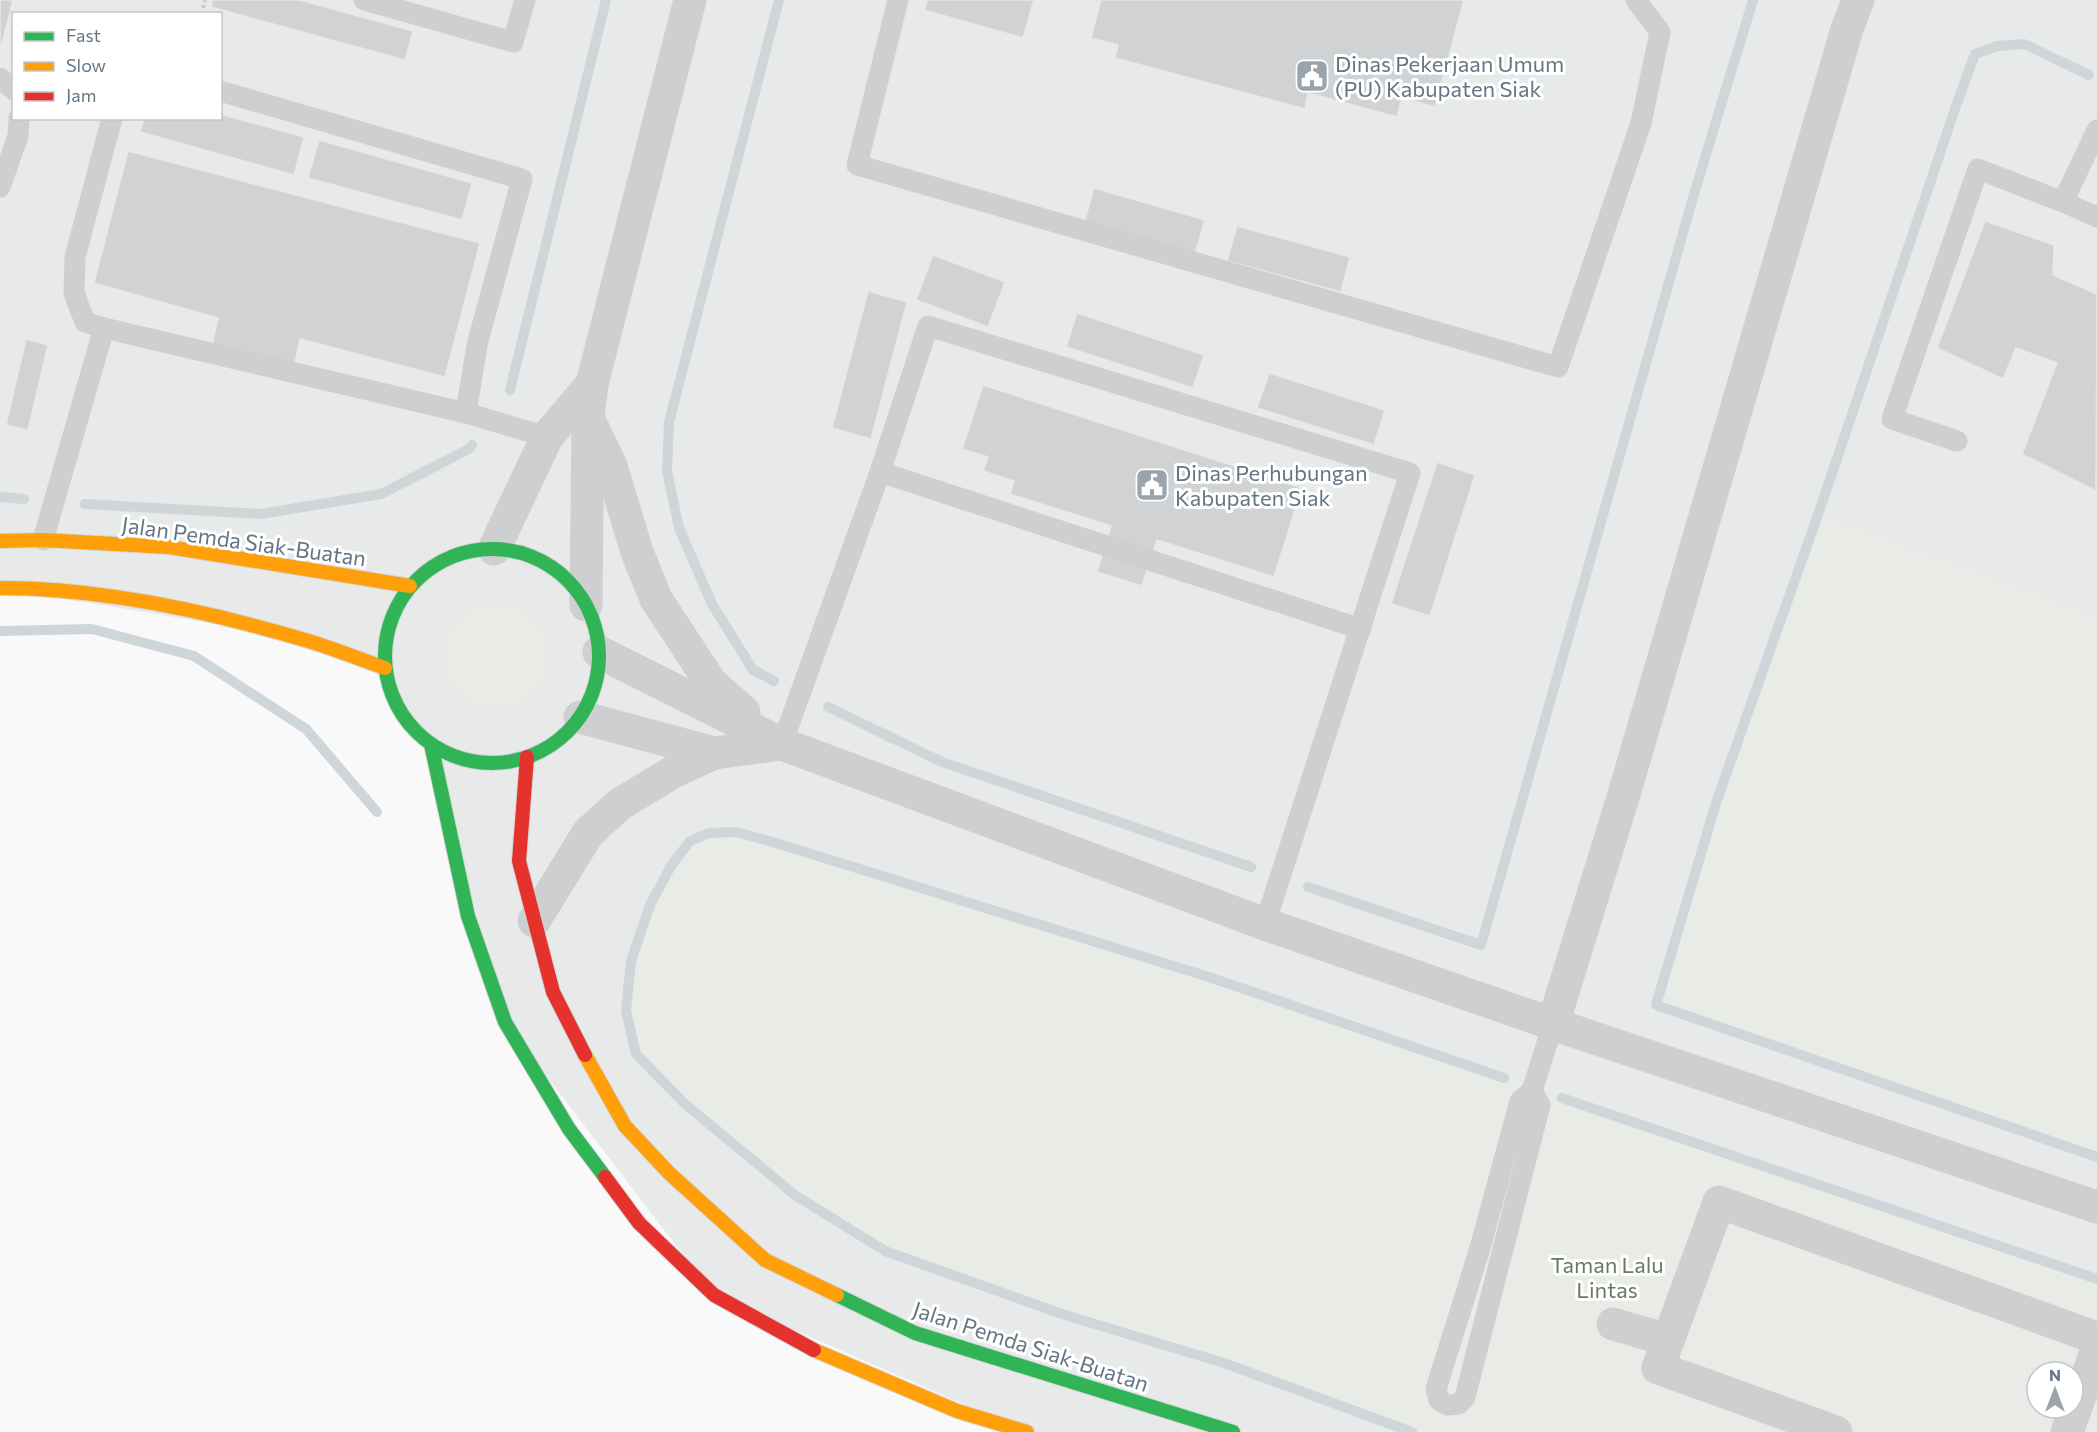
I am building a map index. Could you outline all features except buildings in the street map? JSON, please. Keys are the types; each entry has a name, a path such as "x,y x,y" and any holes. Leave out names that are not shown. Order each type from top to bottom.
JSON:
{"main road":[{"name":"Jalan Pemda Siak-Buatan","path":"0,541 43,540 169,548 410,586"},
{"path":"494,549 522,554 547,564 569,582 586,605 596,627 599,652 598,674 591,697 570,730 543,751 502,763 477,762 453,756 430,744 413,729 399,711 390,690 385,668 384,645 389,624 398,604 410,586 428,570 448,558 470,551 494,549"},
{"path":"0,588 43,588 184,608 300,638 385,668"},
{"path":"430,744 468,916 505,1022 569,1129 639,1223 714,1295 805,1346 957,1411 1027,1432"},
{"name":"Jalan Pemda Siak-Buatan","path":"527,757 519,861 553,992 597,1078 625,1126 669,1173 765,1260 915,1333 1233,1432"}],"street":[{"path":"586,605 588,417 592,384 690,0"},
{"path":"1552,1024 1625,791 1843,40 1858,0"},
{"path":"494,549 547,437 592,384"},
{"path":"588,417 611,466 637,552 656,599 711,683 782,744"},
{"path":"599,652 782,744 1264,924 1552,1024 2097,1207"},
{"path":"580,717 714,753"},
{"path":"534,921 588,833 620,804 673,772 714,753 782,744"},
{"path":"1836,1432 1658,1368 1719,1202 2097,1338"},
{"path":"1613,1324 1668,1340"},
{"path":"2067,1432 2097,1349"}],"lane":[{"path":"364,0 513,42 525,0"},
{"path":"898,0 857,165 1558,367 1641,123 1660,32 1636,0"},
{"path":"0,78 12,88"},
{"path":"222,92 522,178 477,345 466,413"},
{"path":"0,187 18,136 19,120"},
{"path":"111,120 75,257 74,293 85,322 466,413 547,437"},
{"path":"2063,202 2097,130"},
{"path":"1957,441 1892,419 1978,170 2097,217"},
{"path":"782,744 880,472 928,326 1410,473 1264,924"},
{"path":"43,540 104,328"},
{"path":"880,472 1361,628"},
{"path":"1532,1091 1540,1105 1466,1396 1459,1404 1448,1405 1439,1400 1436,1389 1480,1248 1520,1101 1532,1091 1552,1024"}],"shaded area":[{"path":"0,0 2097,0 2097,1432 1027,1432 714,1295 505,1022 431,744 413,729 399,711 390,690 385,668 300,638 0,588"}],"green space":[{"path":"1818,515 2097,618 2097,1157 1656,1005 1716,803"},
{"path":"495,606 523,614 537,628 545,656 537,684 523,698 495,706 467,698 453,684 445,656 453,628 467,614"},
{"name":"Taman Lalu Lintas","path":"737,832 1209,977 2097,1280 2097,1432 1412,1432 1224,1363 1065,1315 885,1251 795,1195 685,1104 636,1054 626,1011 631,961 650,905 671,866 690,841 709,833"}],"waterway":[{"path":"510,390 606,0"},
{"path":"774,681 753,670 712,604 679,528 667,471 669,422 779,0"},
{"path":"1308,887 1481,945 1694,194 1753,0"},
{"path":"2089,75 2024,44 1997,46 1975,54 1820,509 1716,803 1656,1005 2097,1157"},
{"path":"85,504 261,514 381,494 469,449 472,445"},
{"path":"0,497 24,499"},
{"path":"0,631 92,629 194,656 306,729 377,812"},
{"path":"828,707 942,762 1251,867"},
{"path":"1412,1432 1224,1363 1065,1315 885,1251 795,1195 685,1104 636,1054 626,1011 631,961 650,905 671,866 690,841 709,833 737,832 1209,977 1504,1078"},
{"path":"1562,1098 2097,1279"}],"traffic: fast":[{"path":"492,549 513,551 533,557 568,580 591,615 597,635 599,656 597,677 591,697 568,732 533,755 513,761 492,763 471,761 451,755 416,732 393,697 387,677 385,656 387,635 393,615 416,580 451,557 471,551 492,549"},
{"path":"431,744 468,916 505,1022 569,1129 605,1177"},
{"path":"837,1295 915,1333 1233,1432"}],"traffic: slow":[{"path":"0,541 43,540 169,547 410,586"},
{"path":"0,588 75,592 150,602 225,618 309,641 385,668"},
{"path":"585,1055 625,1126 669,1173 765,1260 837,1295"},
{"path":"814,1350 957,1411 1027,1432"}],"traffic: jam":[{"path":"527,757 519,861 553,992 585,1055"},
{"path":"605,1177 639,1223 714,1295 814,1350"}],"place":[{"name":"Dinas Pekerjaan Umum (PU) Kabupaten Siak","path":"1312,76"},
{"name":"Dinas Perhubungan Kabupaten Siak","path":"1152,485"}]}
